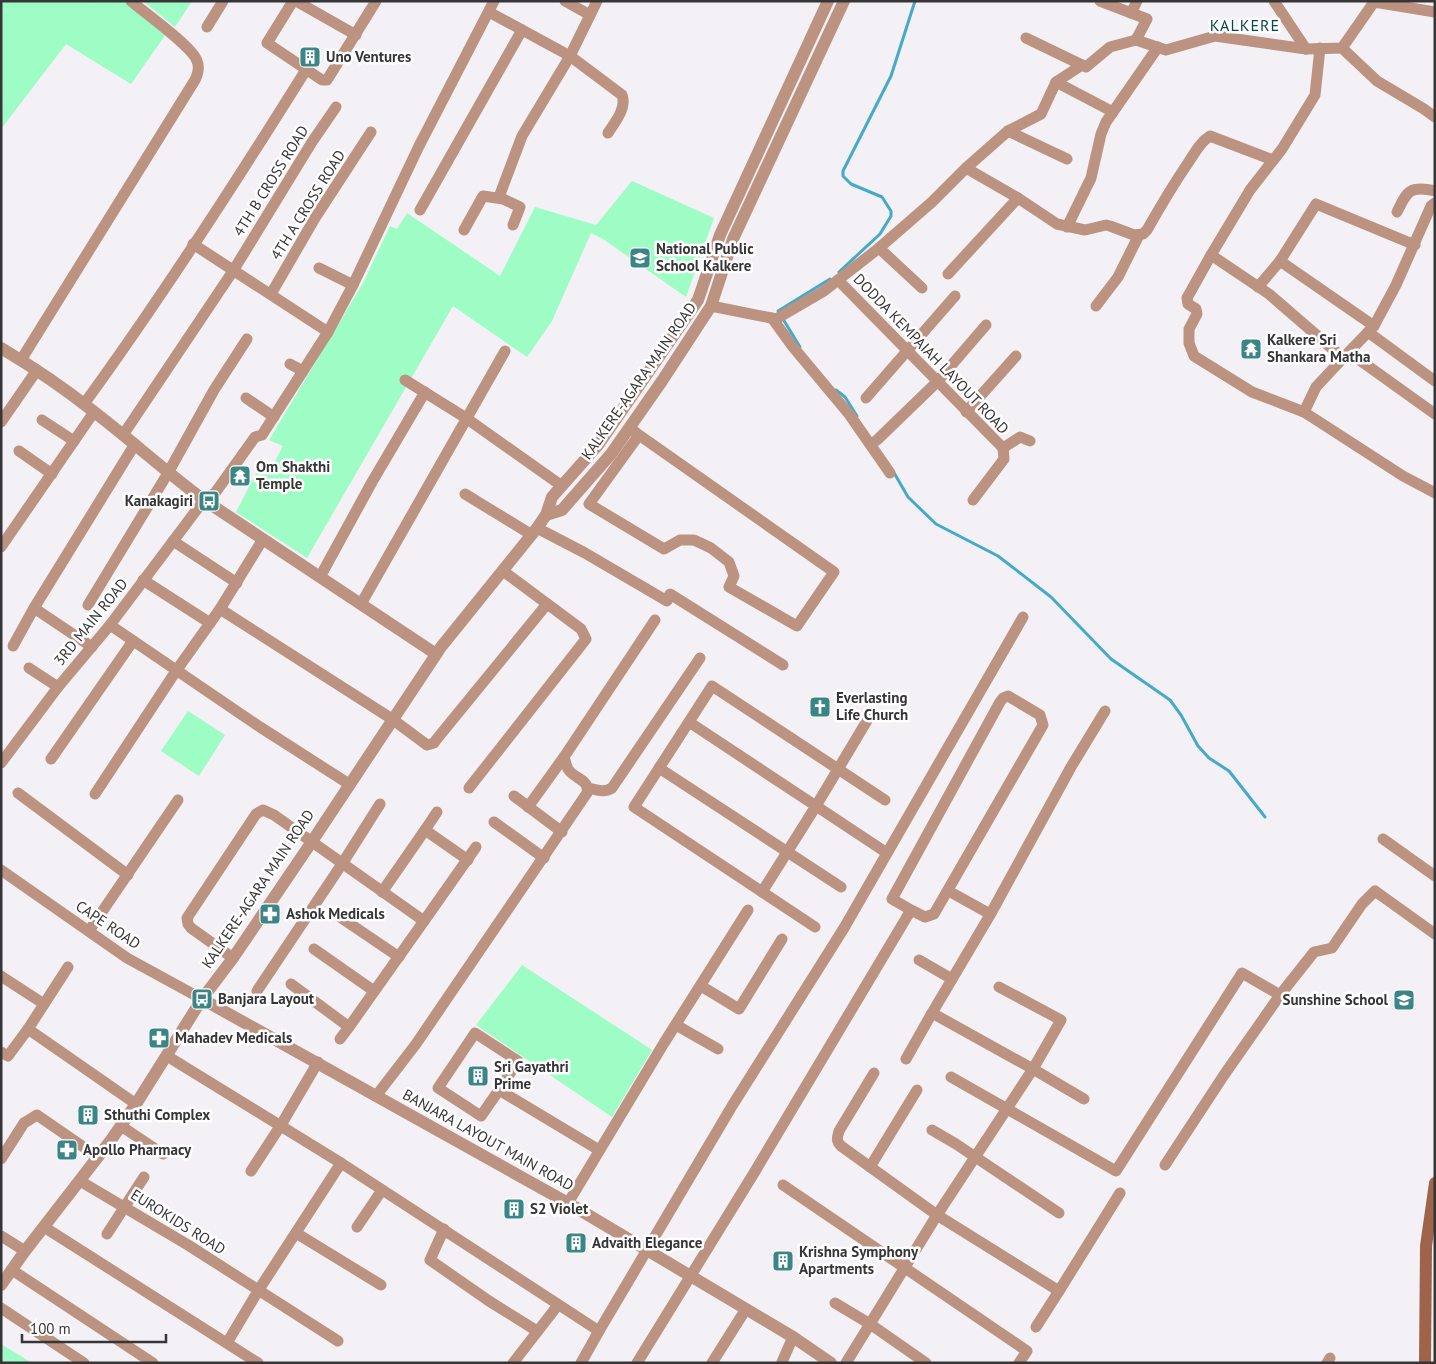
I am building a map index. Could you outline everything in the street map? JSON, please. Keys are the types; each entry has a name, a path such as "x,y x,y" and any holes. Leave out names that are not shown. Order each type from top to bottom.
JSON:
{"main road":[{"path":"1425,1363 1430,1292 1426,1246 1435,1183"}],"street":[{"path":"21,360 198,73 199,66 193,52 131,1"},
{"path":"207,27 223,1"},
{"path":"356,35 294,1 267,43 322,80 327,80 356,35 376,1"},
{"path":"565,1 590,15"},
{"path":"499,198 522,136 570,56 597,1"},
{"name":"KALKERE-AGARA MAIN ROAD","path":"1,1285 121,1126 168,1056 202,999 233,958 311,843 436,654 534,532 546,515 552,497 598,445 698,300 720,234 828,1"},
{"name":"KALKERE-AGARA MAIN ROAD","path":"546,515 562,510 611,454 634,432 711,306 732,239 844,1"},
{"path":"1100,1 1147,19 1136,40"},
{"path":"1131,13 1137,1"},
{"path":"1274,1 1306,49"},
{"path":"1342,48 1374,2 1435,12"},
{"path":"492,6 522,30 570,56 622,95 624,101 622,110 608,133"},
{"name":"3RD MAIN ROAD","path":"1,763 58,687 110,625 204,500 215,493 255,437 262,435 304,371 328,332 353,285 419,146 492,6"},
{"path":"420,210 522,30"},
{"path":"1026,38 1086,67 1110,47 1136,40 1166,50 1214,36 1306,49 1342,48 1377,81 1435,117"},
{"path":"1067,227 1091,178 1101,134 1106,122 1158,48"},
{"path":"1320,48 1315,95 1282,149 1250,190 1187,298 1188,304 1196,309 1197,314 1189,329 1189,343 1194,356 1252,392 1304,412 1403,476 1435,494"},
{"path":"698,300 711,306 777,317 824,292 932,202 966,168 1008,131 1041,114 1056,82 1082,65"},
{"path":"1,547 74,442 89,408 130,341 304,73"},
{"path":"1056,82 1113,112"},
{"name":"4TH B CROSS ROAD","path":"123,435 233,272 312,142 336,107"},
{"path":"1008,131 1067,159"},
{"name":"4TH A CROSS ROAD","path":"271,294 315,218 371,132"},
{"path":"966,168 1018,198 1057,224 1090,230 1110,226 1139,235 1147,230 1189,161 1202,142 1210,136 1273,160"},
{"path":"1397,212 1410,190 1422,188 1435,191"},
{"path":"464,230 483,196 499,198 520,206 513,225"},
{"path":"948,274 1018,198"},
{"path":"1304,412 1316,387 1371,329 1415,245 1431,206 1435,203"},
{"path":"1258,287 1280,261 1316,204 1415,245"},
{"path":"1096,306 1116,282 1139,235"},
{"path":"193,244 233,272 271,294 328,332"},
{"path":"879,248 922,288"},
{"path":"1211,255 1269,294 1343,358"},
{"path":"1280,261 1371,329 1435,381"},
{"path":"319,268 353,285"},
{"name":"DODDA KEMPAIAH LAYOUT ROAD","path":"838,280 1003,448"},
{"path":"866,398 955,296"},
{"path":"777,317 815,374 873,442 890,473"},
{"path":"873,442 937,382 986,325"},
{"path":"88,605 168,473 214,390 247,339"},
{"path":"1,348 38,370 89,408 204,500 436,654"},
{"path":"361,604 505,351"},
{"path":"966,412 1016,356"},
{"path":"1361,361 1435,414"},
{"path":"290,364 304,371"},
{"path":"1,422 38,370"},
{"path":"405,380 466,418 562,486"},
{"path":"320,577 372,482 425,392"},
{"path":"246,398 274,417"},
{"path":"42,420 74,442"},
{"path":"576,495 589,504 664,549 680,540 694,540 711,548 729,562 734,576 729,587 797,626 834,572 634,432 589,504"},
{"path":"974,500 1004,459 1003,448 1020,437 1030,441"},
{"path":"13,646 34,608 135,444"},
{"path":"19,451 52,474"},
{"path":"465,494 534,532 585,554 667,601 670,594 782,665"},
{"path":"95,794 176,671 220,609 263,539"},
{"path":"173,541 237,583"},
{"path":"470,788 586,639 581,629 503,570"},
{"path":"144,580 210,623"},
{"path":"220,609 392,719 424,744 434,743 547,604"},
{"path":"34,608 92,647"},
{"path":"581,1363 732,1106 844,928 1023,617"},
{"path":"528,807 655,620"},
{"path":"110,625 176,671 349,784"},
{"path":"51,759 133,641"},
{"path":"588,788 601,791 607,791 612,788 700,658"},
{"path":"29,668 58,687"},
{"path":"815,927 634,807 712,686 885,800"},
{"path":"1008,696 1040,715 1043,725 934,914 925,917 911,910 892,899 1000,702 1008,696"},
{"path":"906,1059 990,914 1071,767 1105,711"},
{"path":"762,892 868,719"},
{"path":"689,722 887,853"},
{"path":"376,1096 416,1044 588,793 588,788 584,781 569,770 564,756"},
{"path":"659,768 841,887"},
{"path":"18,793 128,875"},
{"path":"514,796 562,832"},
{"path":"89,931 178,800"},
{"path":"257,991 380,804"},
{"path":"233,958 191,928 187,921 189,913 259,811 263,810 274,815 311,843 424,921"},
{"path":"382,892 437,812"},
{"path":"494,822 544,858"},
{"path":"426,830 468,860"},
{"path":"1383,839 1435,876"},
{"path":"340,1039 476,847"},
{"name":"CAPE ROAD","path":"1,870 127,958 202,999"},
{"path":"1165,1165 1224,1075 1280,995 1314,952 1332,948 1362,904 1375,891 1435,934"},
{"path":"954,894 990,914"},
{"path":"568,1203 748,910"},
{"path":"637,1363 911,910"},
{"path":"340,917 399,957"},
{"path":"701,986 739,1009 782,939"},
{"path":"314,949 374,991"},
{"path":"919,960 952,979"},
{"path":"1,1052 8,1056 68,967"},
{"path":"951,1077 1116,1171 1242,973 1280,995"},
{"path":"2,978 44,1004"},
{"path":"291,984 349,1027"},
{"path":"846,1363 937,1215 1033,1069 1061,1020 999,987"},
{"name":"BANJARA LAYOUT MAIN ROAD","path":"202,999 568,1203 793,1337 832,1363"},
{"path":"932,1013 1084,1099"},
{"path":"676,1025 718,1049"},
{"path":"28,1029 136,1104"},
{"path":"475,1033 518,1061 499,1090 482,1116 438,1088 475,1033"},
{"path":"168,1056 342,1163 599,1331"},
{"path":"250,1171 281,1125 318,1062"},
{"path":"874,1073 837,1137 837,1142 937,1215 1059,1291"},
{"path":"499,1090 599,1150"},
{"path":"870,1167 917,1090"},
{"path":"1,1159 24,1123 37,1115 98,1157"},
{"path":"121,1126 164,1154"},
{"path":"932,1130 1059,1213"},
{"path":"227,1343 258,1291 342,1163"},
{"path":"107,1234 144,1177"},
{"name":"EUROKIDS ROAD","path":"80,1180 188,1245 338,1341"},
{"path":"783,1186 1027,1351 1019,1363"},
{"path":"357,1227 382,1190"},
{"path":"1036,1327 1120,1192"},
{"path":"44,1227 258,1363"},
{"path":"444,1229 430,1260 489,1301 537,1331"},
{"path":"296,1233 381,1285"},
{"path":"1,1236 25,1251"},
{"path":"12,1270 153,1363"},
{"path":"835,1303 870,1324 926,1363"},
{"path":"513,1363 558,1305"},
{"path":"1,1308 84,1363"},
{"path":"712,1363 746,1309"},
{"path":"783,1363 793,1337"}],"green space":[{"path":"1,1 91,1 93,3 95,1 125,1 166,34 131,84 66,44 1,129"},
{"path":"143,1 192,1 175,27"},
{"path":"632,181 714,218 686,297 603,239 591,233 552,321 527,357 453,306 307,558 236,512 263,460 273,465 283,446 269,440 363,283 390,226 397,229 407,213 500,276 535,207 596,225"},
{"path":"188,711 225,735 199,776 161,751"},
{"path":"522,965 652,1050 612,1117 476,1025"},
{"path":"1,1344 32,1363 1,1363"}],"waterway":[{"path":"839,272 880,234 891,216 891,211 882,197 851,184 843,176 843,171 891,76 915,1"},
{"path":"780,313 778,311 830,279"},
{"path":"783,319 800,347"},
{"path":"836,390 845,397 857,416"},
{"path":"893,471 908,497 936,524 998,556 1051,597 1111,659 1170,700 1181,715 1198,746 1209,758 1229,771 1265,817"}],"place":[{"name":"Uno Ventures","path":"310,57"},
{"name":"National Public School Kalkere","path":"640,258"},
{"name":"Kalkere Sri Shankara Matha","path":"1251,349"},
{"name":"Om Shakthi Temple","path":"240,476"},
{"name":"Kanakagiri","path":"209,501"},
{"name":"Everlasting Life Church","path":"820,707"},
{"name":"Ashok Medicals","path":"270,914"},
{"name":"Banjara Layout","path":"202,999"},
{"name":"Sunshine School","path":"1404,1000"},
{"name":"Mahadev Medicals","path":"159,1038"},
{"name":"Sri Gayathri Prime","path":"478,1076"},
{"name":"Sthuthi Complex","path":"88,1115"},
{"name":"Apollo Pharmacy","path":"67,1150"},
{"name":"S2 Violet","path":"514,1209"},
{"name":"Advaith Elegance","path":"576,1243"},
{"name":"Krishna Symphony Apartments","path":"783,1261"}],"district":[{"name":"KALKERE","path":"1245,25"}]}
